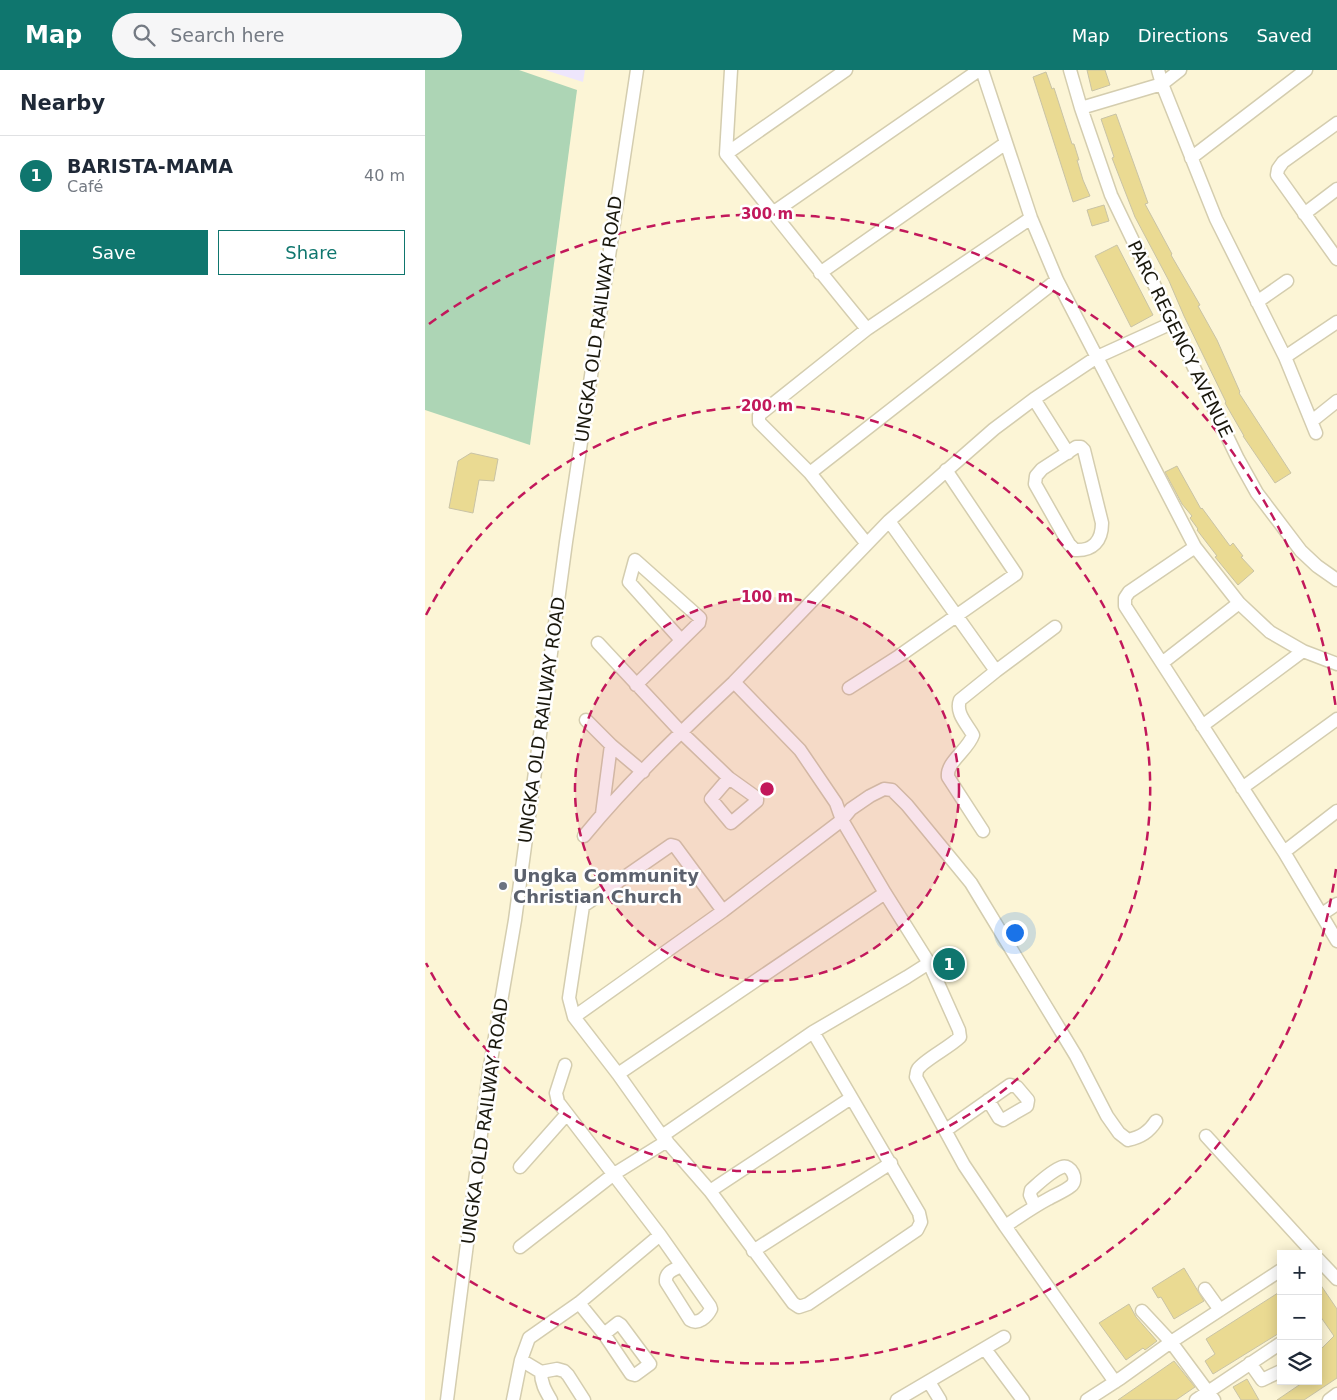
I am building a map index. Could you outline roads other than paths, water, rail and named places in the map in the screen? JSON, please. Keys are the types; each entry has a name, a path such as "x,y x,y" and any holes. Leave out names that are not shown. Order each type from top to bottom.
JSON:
{"street":[{"name":"UNGKA OLD RAILWAY ROAD","path":"447,1400 489,1072 515,920 557,607 637,70"},
{"path":"731,70 726,154 867,329"},
{"path":"726,154 846,70"},
{"path":"773,212 981,70 1031,218 1057,280 1195,547 1239,603 1271,632 1303,651 1337,664"},
{"name":"PARC REGENCY AVENUE","path":"1070,70 1111,195 1238,460 1257,494 1301,551 1317,566 1337,580"},
{"path":"1158,70 1216,219 1285,357 1314,427 1337,401"},
{"path":"1081,108 1162,84 1180,70"},
{"path":"1191,158 1306,70"},
{"path":"1337,123 1283,162 1278,169 1277,175 1337,259"},
{"path":"820,273 1007,143"},
{"path":"1304,214 1337,189"},
{"path":"867,544 810,473 759,422 759,415 867,329 1031,218"},
{"path":"810,473 1057,280"},
{"path":"1257,302 1287,281"},
{"path":"584,836 602,814 681,732 734,682 889,522 946,470 994,429 1034,399 1097,358 1173,322"},
{"path":"1285,357 1337,322"},
{"path":"1034,399 1068,452"},
{"path":"1081,446 1084,450 1102,523 1102,533 1097,543 1082,550 1075,550 1069,544 1035,484 1036,476 1042,469 1068,452 1081,446"},
{"path":"849,688 899,656 1016,574 946,470"},
{"path":"889,522 996,671"},
{"path":"1195,547 1129,592 1125,598 1125,606 1284,852 1337,941"},
{"path":"636,685 699,623 700,618 635,560 629,582 681,640"},
{"path":"1162,664 1239,603"},
{"path":"983,831 948,778 947,771 971,742 973,734 958,712 960,700 1055,627"},
{"path":"598,643 681,732 729,778"},
{"path":"1202,726 1303,651"},
{"path":"734,682 800,750 836,803 842,820 929,963 959,1030 960,1037 952,1046 921,1066 917,1070 916,1077 964,1165 1115,1382"},
{"path":"1242,788 1337,719"},
{"path":"586,720 611,745 643,772"},
{"path":"602,814 611,745"},
{"path":"574,1017 723,911 842,820 851,809 884,789 892,790 935,838 971,883 1077,1056 1107,1116 1119,1133 1128,1140 1139,1138 1150,1130 1156,1121"},
{"path":"1284,852 1337,811"},
{"path":"723,911 675,846 671,845 583,906 569,998 574,1017 665,1138 711,1191 753,1251 793,1303 799,1307 807,1304 917,1230 921,1222 919,1213 891,1163 813,1032"},
{"path":"618,1074 885,893"},
{"path":"1321,914 1337,904"},
{"path":"521,1248 614,1174 813,1032 929,963"},
{"path":"565,1065 556,1098 566,1115 614,1174 681,1266"},
{"path":"711,1191 851,1098"},
{"path":"946,1130 988,1100"},
{"path":"520,1167 566,1115"},
{"path":"1207,1136 1310,1250"},
{"path":"753,1251 891,1163"},
{"path":"1005,1226 1035,1206"},
{"path":"513,1400 521,1360 529,1338 579,1303 660,1235"},
{"path":"1322,1263 1337,1279"},
{"path":"1087,1400 1277,1273"},
{"path":"1205,1289 1220,1310"},
{"path":"579,1303 604,1334"},
{"path":"1143,1311 1171,1342 1211,1396"},
{"path":"897,1400 1004,1337"},
{"path":"1195,1400 1211,1396 1250,1363 1277,1346"},
{"path":"985,1349 1023,1400"},
{"path":"521,1360 541,1372"},
{"path":"1250,1363 1262,1380 1277,1373"},
{"path":"541,1372 549,1369 564,1371 584,1400"},
{"path":"541,1372 543,1388 551,1400"},
{"path":"929,1382 940,1400"},
{"path":"1329,1400 1337,1394"}],"place":[{"name":"Ungka Community Christian Church","path":"503,886"},
{"name":"BARISTA-MAMA","path":"949,964"}]}
